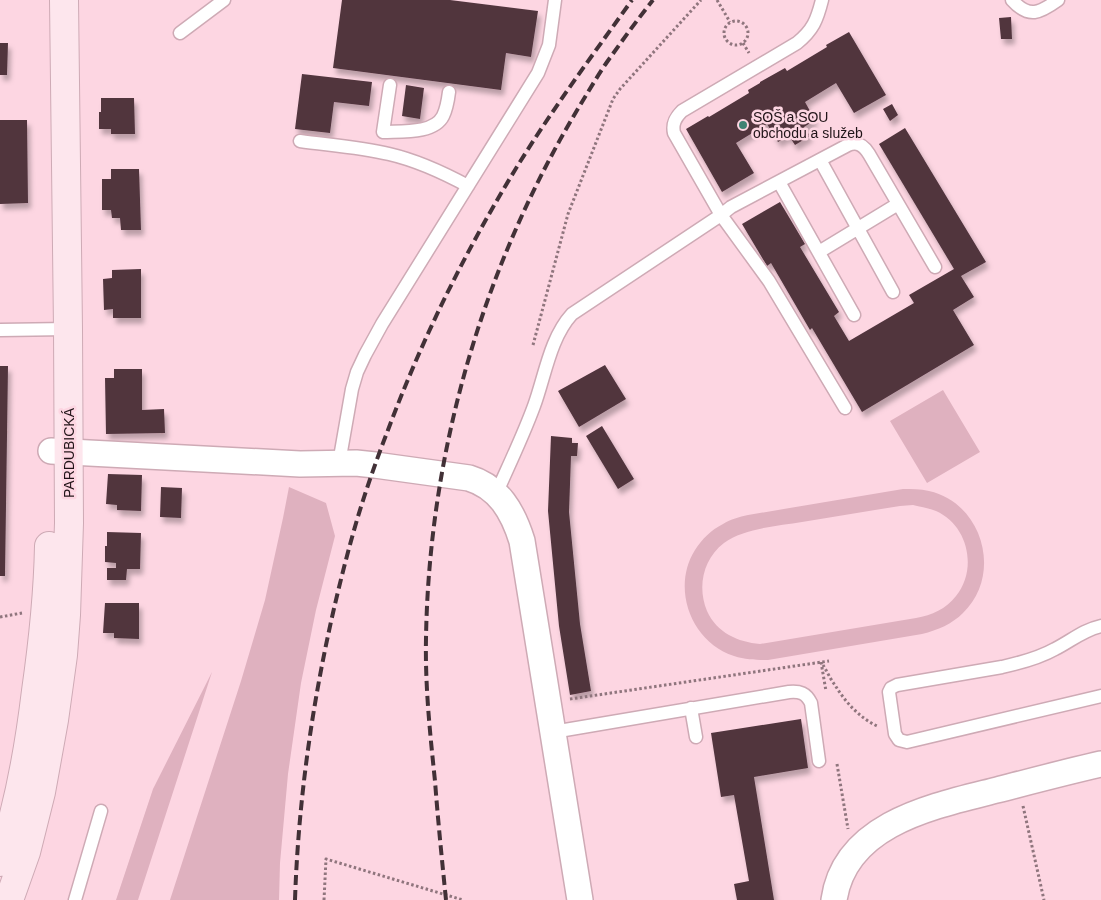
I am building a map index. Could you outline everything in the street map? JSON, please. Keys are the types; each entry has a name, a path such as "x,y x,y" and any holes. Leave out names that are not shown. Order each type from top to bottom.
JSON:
{"main road":[{"name":"PARDUBICKÁ","path":"47,0 59,329"},
{"name":"PARDUBICKÁ","path":"0,862 26,764 44,633 60,452 59,329 64,0"},
{"name":"PARDUBICKÁ","path":"9,900 33,829 41,792 63,655 69,523 60,452"}],"street":[{"path":"60,452 300,464 339,463 375,465 469,478 481,482 496,494 512,513 522,540 580,900"},
{"path":"834,900 841,872 852,856 886,827 902,819 950,802 1101,764"}],"lane":[{"path":"180,33 224,0"},
{"path":"339,463 348,406 357,372 382,324 538,73 548,45 554,0"},
{"path":"822,0 813,26 797,44 686,108 675,118 673,128 675,137 721,215 768,281 844,408"},
{"path":"1012,0 1021,8 1038,12 1058,0"},
{"path":"381,152 390,85"},
{"path":"384,132 419,130 437,124 446,110 449,92"},
{"path":"300,141 381,152 409,160 468,186"},
{"path":"496,494 534,407 557,335 572,314 731,207 820,160 851,144 862,145 935,267"},
{"path":"820,160 892,292"},
{"path":"779,182 854,315"},
{"path":"819,252 898,204"},
{"path":"0,330 59,329"},
{"path":"1101,626 1085,631 1056,649 1016,664 1002,668 897,685 891,688 889,692 895,734 899,740 907,742 1101,696"},
{"path":"553,732 797,692 803,693 808,697 811,704 819,761"},
{"path":"691,708 696,737"},
{"path":"75,900 101,811"}],"path":[{"path":"532,349 568,214 613,99 701,0"},
{"path":"717,0 730,22"},
{"path":"739,21 746,27 748,35 743,43 734,45 726,39 724,30 730,22 739,21"},
{"path":"0,616 28,612"},
{"path":"545,687 559,690 562,697 567,700 829,661"},
{"path":"821,662 845,700 859,714 869,722 883,728 894,728"},
{"path":"1022,801 1044,900"},
{"path":"324,900 326,859 463,900"}],"shaded area":[{"path":"943,390 980,452 927,483 890,421"},
{"path":"289,487 326,503 335,536 316,610 301,683 288,774 280,863 279,900 170,900 241,681 265,600"},
{"path":"903,489 929,491 948,498 963,510 974,525 981,542 984,561 982,580 975,597 959,617 939,628 922,634 768,660 751,660 734,656 719,649 706,639 696,626 689,612 685,597 685,581 688,565 695,550 704,539 726,522 748,515","holes":["913,505 936,511 947,518 956,526 966,549 968,561 963,585 952,601 938,611 916,618 760,644 744,641 729,635 722,631 711,619 702,593 704,574 711,557 724,543 732,538 772,526"]},
{"path":"212,672 138,900 116,900 153,789"}],"building":[{"path":"342,0 450,0 538,11 531,57 506,53 501,90 333,68"},
{"path":"1011,17 1012,39 1001,39 999,18"},
{"path":"849,32 886,95 854,113 836,83 805,102 815,120 804,127 810,136 795,145 789,136 778,142 767,124 736,143 754,173 722,192 686,129 749,93 748,90 760,82 785,68 787,71"},
{"path":"0,43 8,43 7,75 0,75"},
{"path":"302,74 372,82 369,106 334,102 330,133 295,129"},
{"path":"406,85 424,88 420,119 402,116"},
{"path":"101,98 134,98 135,134 111,134 111,129 99,129"},
{"path":"892,104 898,115 890,121 883,109"},
{"path":"0,120 27,120 28,203 0,204"},
{"path":"905,128 986,262 961,276 974,297 953,310 974,345 862,412 812,328 810,330 771,263 767,266 742,224 780,202 805,244 800,247 839,312 834,316 849,341 914,303 909,295 954,269 879,144"},
{"path":"111,169 139,169 141,230 121,230 120,218 112,218 111,210 102,210 102,179 111,179"},
{"path":"141,269 141,318 113,318 113,309 104,310 103,279 112,278 112,270"},
{"path":"605,365 626,399 579,427 558,391"},
{"path":"0,366 8,366 5,576 0,576"},
{"path":"114,369 142,369 142,410 164,409 165,433 106,434 105,378 114,378"},
{"path":"602,426 634,479 618,489 586,436"},
{"path":"551,436 572,438 572,443 578,443 577,456 571,456 569,512 580,624 591,691 570,695 559,626 548,511"},
{"path":"108,474 142,475 141,511 117,510 117,505 106,504"},
{"path":"161,487 182,488 181,518 160,517"},
{"path":"107,532 141,533 140,569 127,569 126,580 107,580 107,568 116,568 116,563 105,562"},
{"path":"105,603 139,603 139,639 114,638 114,633 103,633"},
{"path":"801,719 808,768 754,777 774,900 737,900 734,884 749,881 734,795 721,797 711,733"}],"railway":[{"path":"295,900 301,809 312,719 320,674 351,541 363,499 383,444 430,329 479,232 543,126 632,0"},
{"path":"446,900 428,709 426,638 430,568 438,498 451,428 468,360 490,293 517,227 547,164 582,102 607,62 653,0"}],"place":[{"name":"SOŠ a SOU obchodu a služeb","path":"743,125"}]}
